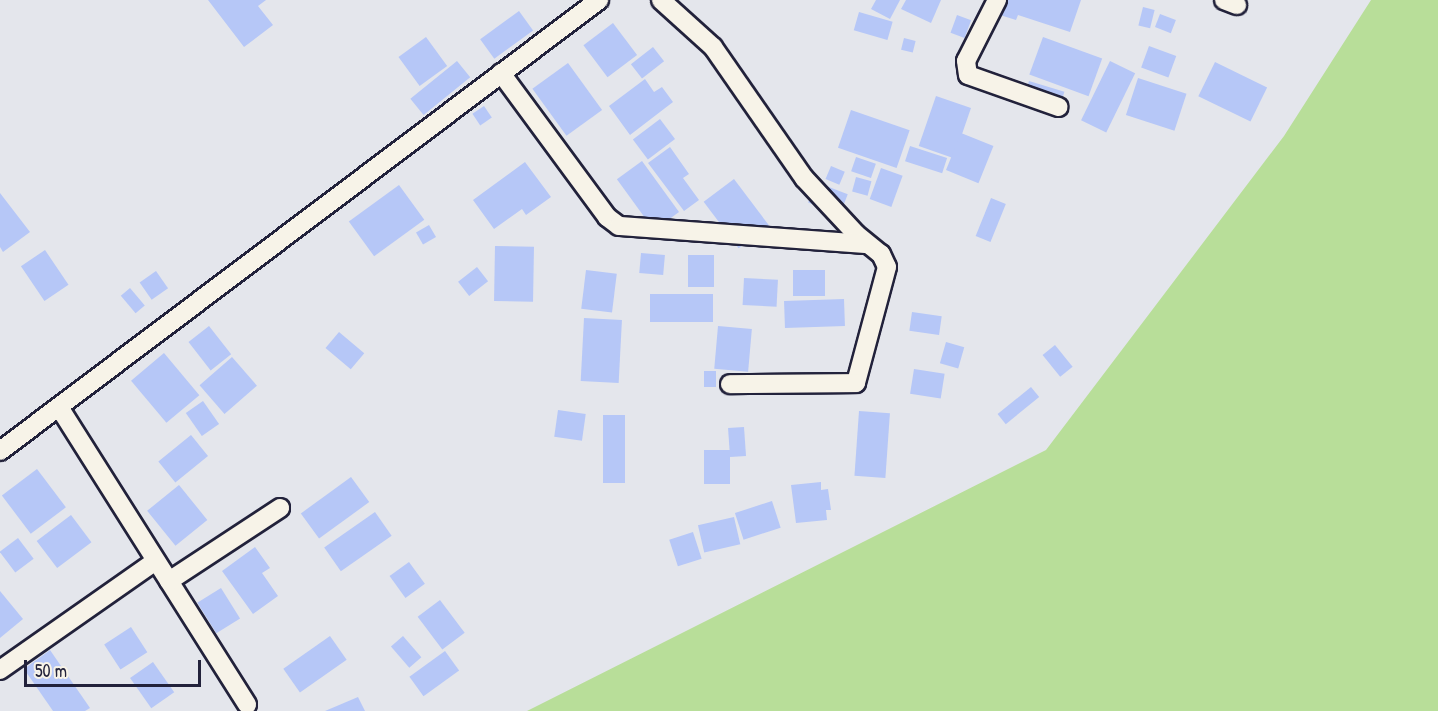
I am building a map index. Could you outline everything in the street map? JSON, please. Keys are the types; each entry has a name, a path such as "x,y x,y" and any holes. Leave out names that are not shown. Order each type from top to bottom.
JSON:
{"street":[{"path":"0,451 599,0"},
{"path":"661,0 713,47 804,178 866,244 881,254 887,267 856,383 730,384"},
{"path":"998,0 966,61 968,75 1059,107"},
{"path":"501,73 607,217 618,226 866,244"},
{"path":"59,407 154,562 169,581 247,704"},
{"path":"169,581 280,508"},
{"path":"0,670 154,562"}],"green space":[{"path":"1371,0 1438,0 1438,711 527,711 1046,450 1284,136"}],"building":[{"path":"208,0 266,0 258,6 273,25 244,47"},
{"path":"876,0 900,0 890,19 871,9"},
{"path":"906,0 941,0 931,23 901,9"},
{"path":"1005,0 1081,0 1070,32 1018,15 1016,20 1000,15"},
{"path":"1143,7 1155,10 1150,28 1138,25"},
{"path":"519,11 533,30 494,59 480,39"},
{"path":"859,12 893,22 887,40 854,30"},
{"path":"1160,14 1176,20 1171,33 1155,27"},
{"path":"957,15 971,20 965,38 951,33"},
{"path":"613,23 637,55 608,77 583,45"},
{"path":"426,37 447,66 420,86 398,57"},
{"path":"1043,37 1102,59 1089,96 1029,75"},
{"path":"904,38 916,41 913,53 901,50"},
{"path":"1149,46 1176,56 1168,78 1141,68"},
{"path":"653,47 664,61 642,78 631,64"},
{"path":"457,61 470,77 424,115 410,99"},
{"path":"1110,61 1135,73 1106,133 1081,120"},
{"path":"1215,62 1267,87 1250,122 1198,96"},
{"path":"568,63 602,110 566,136 532,89"},
{"path":"1138,78 1187,94 1174,131 1126,115"},
{"path":"645,79 654,92 662,87 673,102 630,135 609,106"},
{"path":"1029,81 1064,92 1059,109 1024,98"},
{"path":"936,96 971,108 954,158 919,146"},
{"path":"484,106 492,118 480,125 472,114"},
{"path":"851,110 910,130 897,168 838,148"},
{"path":"660,119 675,139 648,159 633,139"},
{"path":"961,133 993,146 978,183 946,170"},
{"path":"910,146 947,158 942,173 905,161"},
{"path":"670,147 689,174 683,178 699,200 684,211 648,163"},
{"path":"856,157 876,164 871,178 851,171"},
{"path":"642,161 679,212 654,230 617,179"},
{"path":"525,162 551,197 526,215 522,209 494,229 473,200"},
{"path":"831,166 845,172 839,185 826,179"},
{"path":"881,168 903,176 891,207 870,199"},
{"path":"856,177 871,181 868,196 852,191"},
{"path":"734,179 769,225 739,248 704,202"},
{"path":"816,182 848,194 840,215 808,203"},
{"path":"399,185 424,220 374,256 349,221"},
{"path":"0,193 30,232 3,252 0,247"},
{"path":"991,198 1006,204 990,242 976,236"},
{"path":"429,225 436,237 423,245 416,232"},
{"path":"495,246 534,247 533,302 494,301"},
{"path":"45,250 68,285 44,301 21,266"},
{"path":"641,253 665,255 663,275 639,273"},
{"path":"688,255 714,255 714,287 688,287"},
{"path":"477,267 488,281 469,296 458,282"},
{"path":"586,270 617,274 612,312 581,309"},
{"path":"793,270 825,270 825,296 793,296"},
{"path":"156,271 168,288 152,300 140,282"},
{"path":"744,278 778,280 777,307 743,305"},
{"path":"130,288 145,306 136,313 121,296"},
{"path":"650,294 713,294 713,322 650,322"},
{"path":"844,299 845,326 785,328 784,301"},
{"path":"912,312 942,316 939,335 909,331"},
{"path":"584,318 622,320 619,383 581,381"},
{"path":"209,326 231,354 211,370 189,342"},
{"path":"718,326 752,329 748,372 714,369"},
{"path":"339,332 364,353 351,369 326,348"},
{"path":"946,342 964,347 958,368 940,363"},
{"path":"1055,345 1073,367 1060,377 1043,355"},
{"path":"164,353 199,395 166,423 131,381"},
{"path":"232,357 257,386 224,414 200,385"},
{"path":"914,369 945,374 941,399 910,394"},
{"path":"704,371 716,371 716,387 704,387"},
{"path":"1031,387 1039,397 1006,424 998,414"},
{"path":"203,401 219,424 202,436 186,413"},
{"path":"558,410 586,414 582,441 554,437"},
{"path":"859,411 890,413 885,478 854,476"},
{"path":"603,415 625,415 625,483 603,483"},
{"path":"744,427 746,456 730,457 728,428"},
{"path":"191,435 208,456 175,482 158,461"},
{"path":"704,450 730,450 730,484 704,484"},
{"path":"37,469 66,507 31,534 2,495"},
{"path":"351,477 369,502 319,539 301,513"},
{"path":"821,482 821,490 828,489 831,510 826,510 827,520 796,523 791,485"},
{"path":"179,485 207,520 175,546 147,511"},
{"path":"772,501 781,528 744,540 735,513"},
{"path":"375,512 392,536 341,571 324,548"},
{"path":"71,515 91,542 57,568 37,541"},
{"path":"734,517 740,544 704,553 698,525"},
{"path":"693,532 702,559 678,566 669,540"},
{"path":"18,538 34,559 15,573 0,552"},
{"path":"255,547 270,568 262,573 278,596 253,614 222,571"},
{"path":"409,562 425,584 405,598 390,576"},
{"path":"221,588 240,619 216,633 197,603"},
{"path":"0,591 23,619 0,638"},
{"path":"440,600 465,633 442,650 418,617"},
{"path":"131,627 147,652 121,670 104,644"},
{"path":"330,636 347,660 300,692 283,669"},
{"path":"403,636 421,657 409,668 391,646"},
{"path":"50,650 90,708 85,711 53,711 24,669"},
{"path":"445,651 459,670 424,696 409,677"},
{"path":"153,662 174,692 151,708 130,678"},
{"path":"358,697 365,711 325,711"}]}
